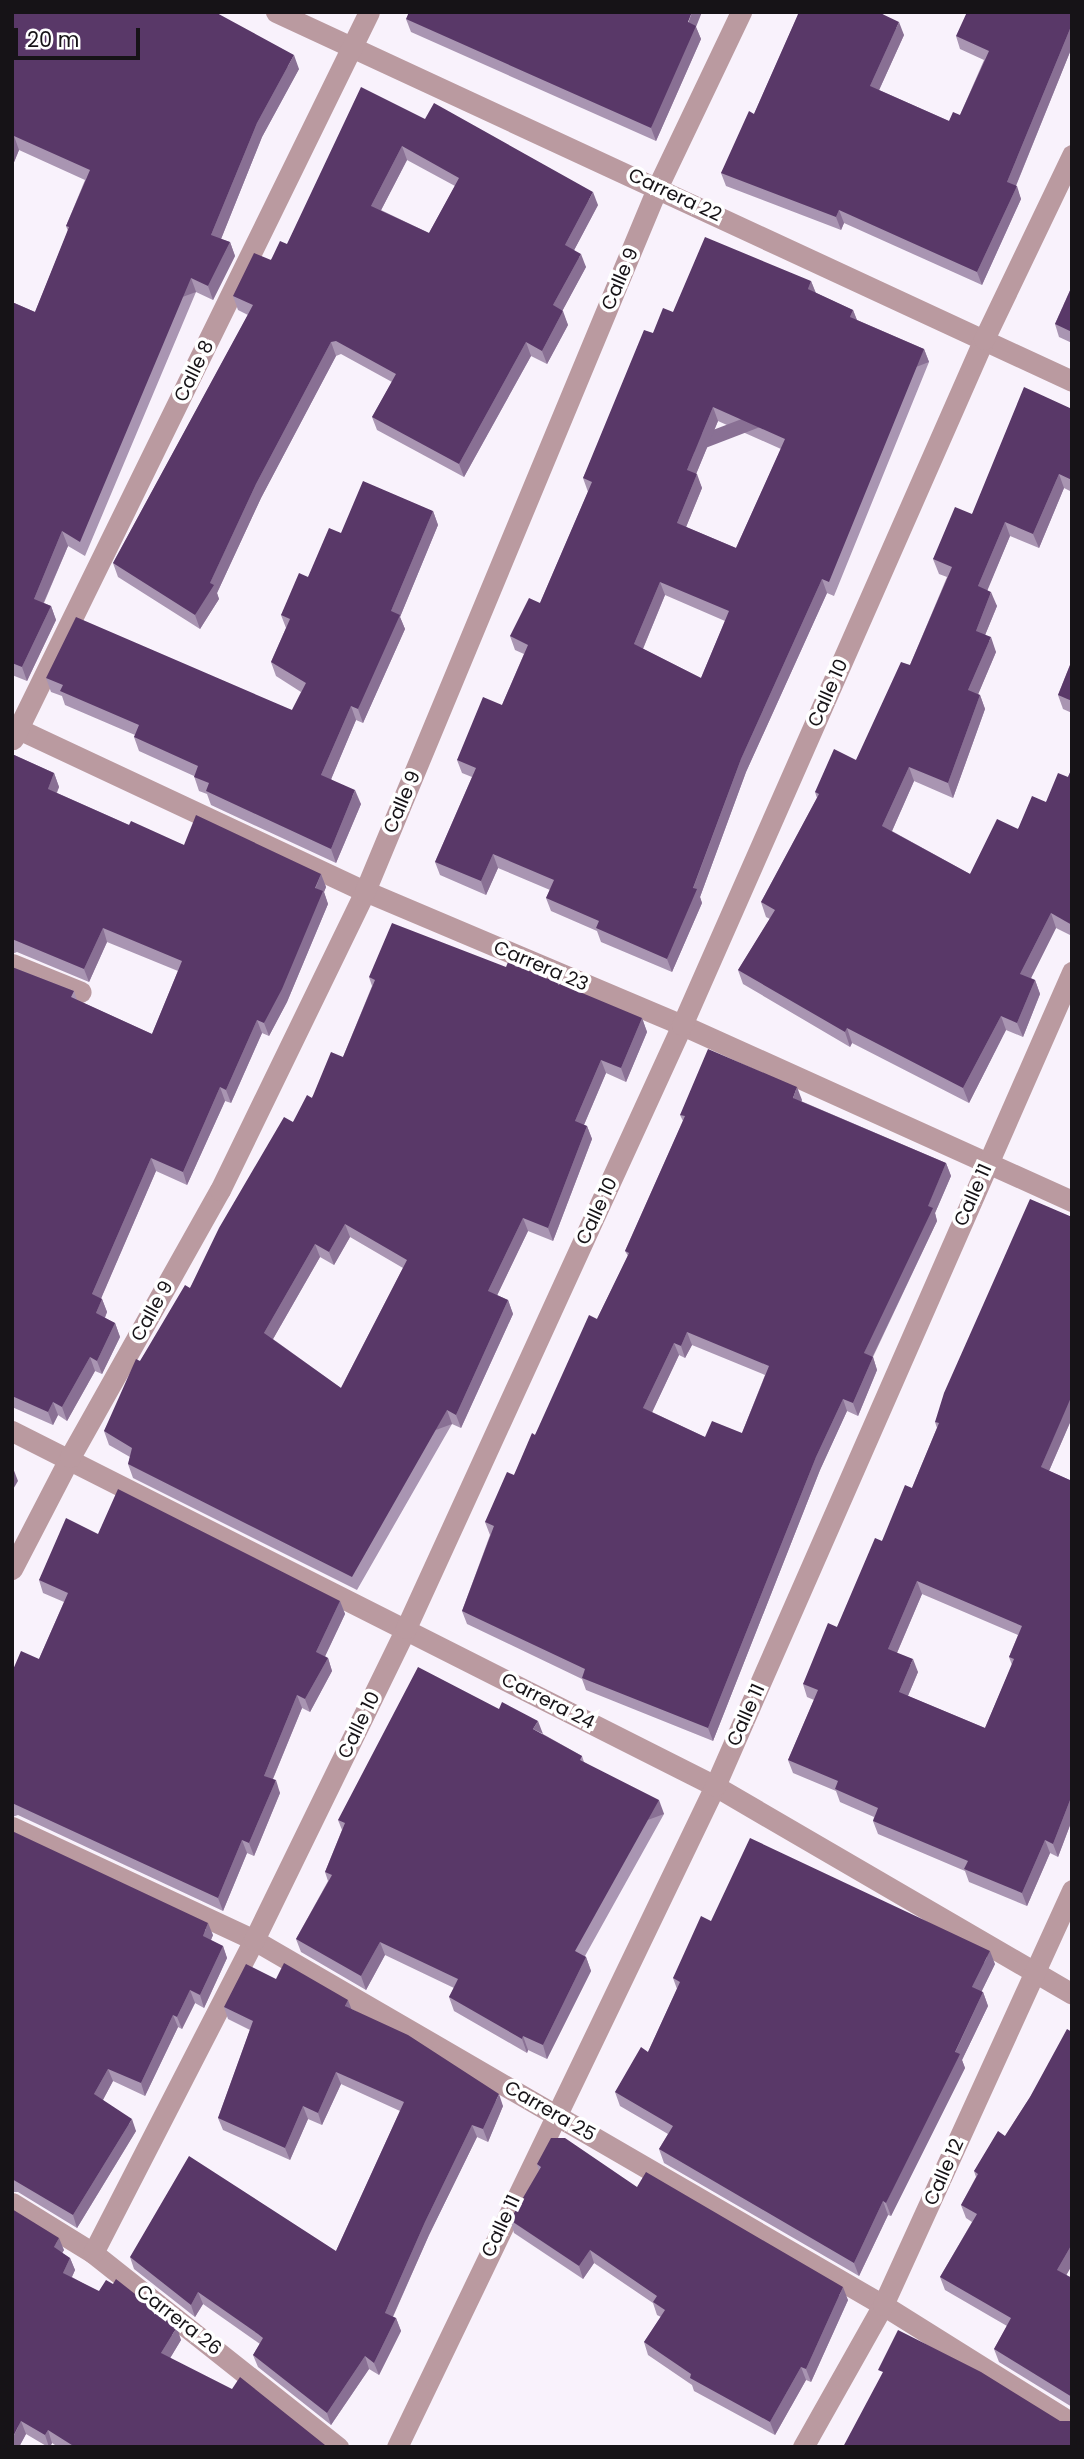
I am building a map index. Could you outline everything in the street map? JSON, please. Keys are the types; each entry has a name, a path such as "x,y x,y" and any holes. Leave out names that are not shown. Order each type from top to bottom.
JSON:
{"street":[{"name":"Carrera 22","path":"276,12 1072,381"},
{"name":"Calle 8","path":"14,732 369,12"},
{"name":"Calle 9","path":"12,1569 69,1457 220,1190 365,891 658,187 741,12"},
{"name":"Calle 10","path":"93,2252 254,1940 406,1628 682,1025 984,339 1072,155"},
{"name":"Carrera 23","path":"14,732 365,891 682,1025 1072,1200"},
{"path":"12,964 81,992"},
{"name":"Calle 11","path":"397,2447 554,2113 715,1786 1072,972"},
{"name":"Carrera 24","path":"12,1431 69,1457 715,1786 1072,1994"},
{"name":"Carrera 25","path":"12,1827 254,1940 883,2305 1072,2423"},
{"name":"Calle 12","path":"803,2447 883,2305 1072,1890"},
{"name":"Carrera 26","path":"12,2203 93,2252 338,2447"}],"building":[{"path":"12,12 215,12 294,55 257,123 211,235 230,242 208,286 191,278 80,542 62,531 34,599 51,606 22,667 12,663 12,302 35,312 69,227 66,226 90,170 14,136 12,140"},
{"path":"409,12 692,12 688,22 696,26 651,128 406,19"},
{"path":"799,12 878,12 899,22 870,86 949,121 953,112 960,115 989,51 956,36 967,12 1072,12 1072,24 1007,182 1017,186 977,272 839,210 836,217 721,173 749,111 754,114"},
{"path":"361,87 425,119 434,103 593,192 565,245 581,254 553,305 563,311 542,351 526,342 459,464 372,417 396,374 336,341 331,342 256,484 210,583 214,585 195,615 113,563 253,305 233,296 254,253 271,260 280,241 287,244","holes":["402,146 459,178 429,233 371,206"]},
{"path":"705,237 811,281 808,289 853,310 850,317 924,349 829,582 822,579 741,759 693,888 697,889 667,959 596,928 599,921 546,898 554,880 493,854 481,881 435,862 476,768 457,760 483,697 502,705 528,645 510,636 529,598 540,603 592,482 583,478 644,330 653,333 663,308 673,312","holes":["713,407 785,439 736,548 677,523 697,474 687,470","660,582 729,611 701,678 634,644"]},
{"path":"1072,286 1072,332 1055,324"},
{"path":"1024,387 1072,409 1072,480 1059,474 1033,534 1005,522 978,586 991,592 976,631 991,637 968,690 980,695 948,783 909,767 882,826 970,874 997,819 1018,829 1032,796 1046,802 1058,773 1068,777 1072,768 1072,925 1051,913 1020,974 1035,980 1017,1023 1001,1016 963,1088 847,1028 845,1032 738,970 775,910 761,902 819,794 815,792 834,749 856,760 901,662 910,665 952,567 933,559 955,507 972,514"},
{"path":"363,481 433,511 391,611 400,615 358,709 351,706 321,775 355,790 331,849 206,791 209,783 194,777 198,766 134,737 139,725 60,691 63,685 46,678 76,617 292,710 306,683 271,662 290,619 281,615 299,573 308,577 329,528 341,533"},
{"path":"1072,660 1072,701 1058,695"},
{"path":"12,754 54,773 48,789 129,825 131,821 184,845 196,815 321,874 315,888 323,891 282,989 264,1023 257,1020 226,1090 220,1087 183,1172 151,1158 92,1294 102,1299 96,1313 115,1323 97,1361 90,1357 62,1407 53,1402 48,1412 12,1396 12,967 74,991 71,997 152,1034 182,961 103,928 84,969 12,939"},
{"path":"392,923 506,967 508,962 642,1018 621,1068 601,1060 575,1121 587,1126 548,1228 523,1218 488,1291 508,1300 456,1415 447,1410 352,1577 128,1464 132,1448 104,1431 136,1359 140,1361 185,1285 190,1288 219,1228 284,1117 293,1122 307,1095 312,1098 331,1052 343,1057 375,980 369,977","holes":["345,1224 407,1260 341,1388 264,1333 315,1244 329,1252"]},
{"path":"708,1049 797,1087 793,1098 946,1163 928,1206 933,1208 864,1353 873,1357 853,1403 843,1399 816,1457 708,1728 582,1678 585,1669 462,1611 494,1526 485,1522 507,1472 514,1475 532,1433 535,1435 589,1315 597,1319 629,1253 625,1251 685,1116 680,1115","holes":["687,1332 769,1366 742,1433 712,1421 705,1437 643,1408 674,1343 681,1346"]},
{"path":"1030,1199 1072,1217 1072,1395 1041,1467 1072,1481 1072,1795 1053,1844 1045,1840 1022,1893 964,1869 968,1861 873,1821 878,1808 835,1789 838,1781 788,1760 818,1690 803,1684 828,1623 837,1627 875,1538 882,1541 905,1485 912,1488 939,1423 935,1422 944,1393","holes":["917,1581 1022,1626 1009,1657 1014,1659 985,1728 899,1692 913,1659 888,1649"]},
{"path":"118,1489 340,1601 316,1652 328,1658 305,1699 297,1695 264,1776 276,1780 249,1843 242,1840 218,1898 12,1803 12,1672 21,1651 39,1659 68,1593 39,1580 66,1518 98,1534"},
{"path":"418,1667 499,1709 502,1702 538,1721 533,1729 582,1756 580,1760 659,1800 575,1951 586,1957 543,2045 523,2036 522,2039 449,1997 458,1979 380,1942 361,1976 296,1939 332,1875 325,1872 345,1823 338,1820"},
{"path":"12,1831 208,1923 203,1936 223,1946 200,1995 190,1990 177,2017 173,2015 141,2083 108,2069 94,2094 132,2119 73,2215 12,2179"},
{"path":"750,1838 990,1951 972,1987 983,1992 955,2052 960,2054 886,2203 883,2201 854,2263 659,2149 673,2126 615,2092 641,2047 648,2052 680,1982 673,1978 701,1916 711,1921"},
{"path":"284,1963 348,2000 345,2006 408,2035 499,2094 483,2129 472,2125 425,2222 385,2313 396,2318 374,2363 365,2356 327,2413 253,2355 263,2338 258,2334 198,2292 191,2305 130,2257 189,2156 336,2251 404,2102 336,2072 318,2113 303,2106 285,2148 218,2118 253,2021 224,2007 246,1964 276,1979"},
{"path":"1067,2029 1072,2032 1072,2244 1057,2270 1072,2278 1072,2397 994,2349 1011,2318 940,2277 977,2214 961,2205 978,2174 974,2171 998,2131 1005,2136"},
{"path":"551,2138 565,2138 637,2187 646,2172 843,2287 806,2369 801,2367 770,2422 690,2378 691,2374 644,2342 665,2310 653,2302 657,2296 590,2250 579,2266 510,2220 541,2167 537,2164"},
{"path":"12,2209 59,2238 54,2247 70,2258 63,2273 99,2291 106,2280 113,2284 116,2279 177,2327 161,2353 232,2389 240,2377 331,2447 75,2447 48,2430 45,2435 21,2421 12,2439"},
{"path":"898,2330 981,2372 1060,2421 1072,2421 1072,2447 843,2447 883,2372 878,2370"}]}
